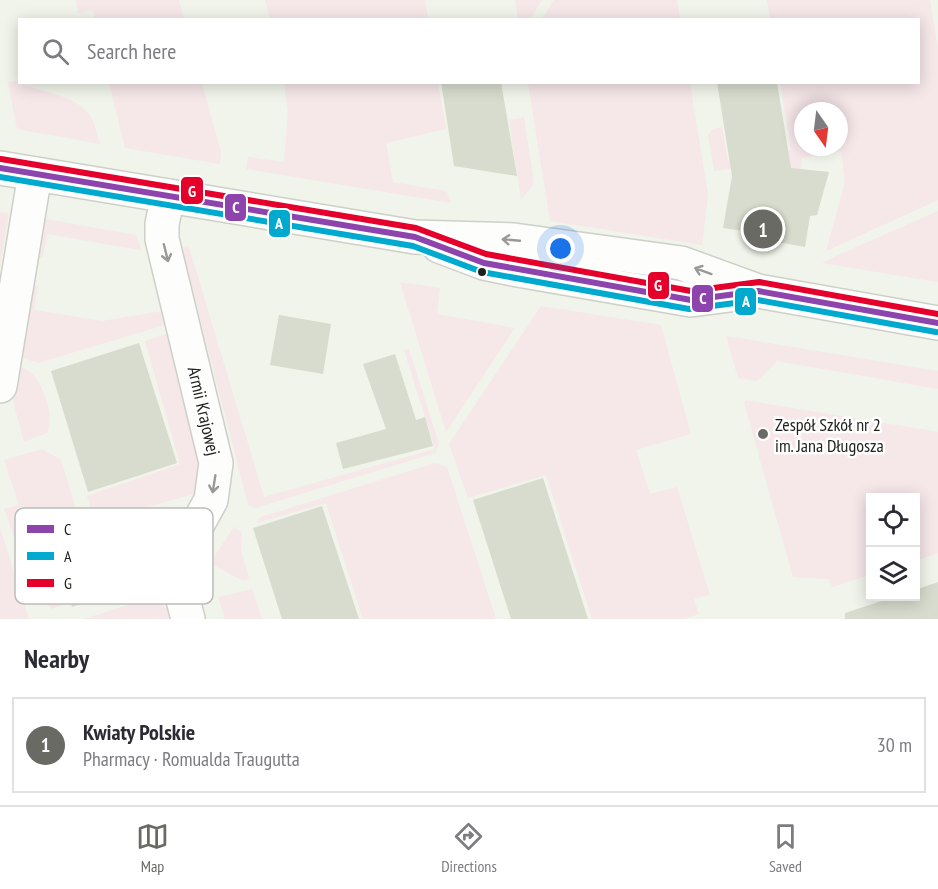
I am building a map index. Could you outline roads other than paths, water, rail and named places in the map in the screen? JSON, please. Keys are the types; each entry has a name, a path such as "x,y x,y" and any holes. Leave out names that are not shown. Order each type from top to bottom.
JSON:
{"street":[{"path":"0,168 415,237 514,240 681,263 758,291 938,323"},
{"path":"0,386 35,174"},
{"name":"Armii Krajowej","path":"168,196 162,224 162,239 216,463 211,500 207,508"},
{"name":"Armii Krajowej","path":"184,604 188,619"}],"place":[{"name":"Kwiaty Polskie","path":"763,229"},
{"name":"Zespół Szkół nr 2 im. Jana Długosza","path":"763,434"}]}
